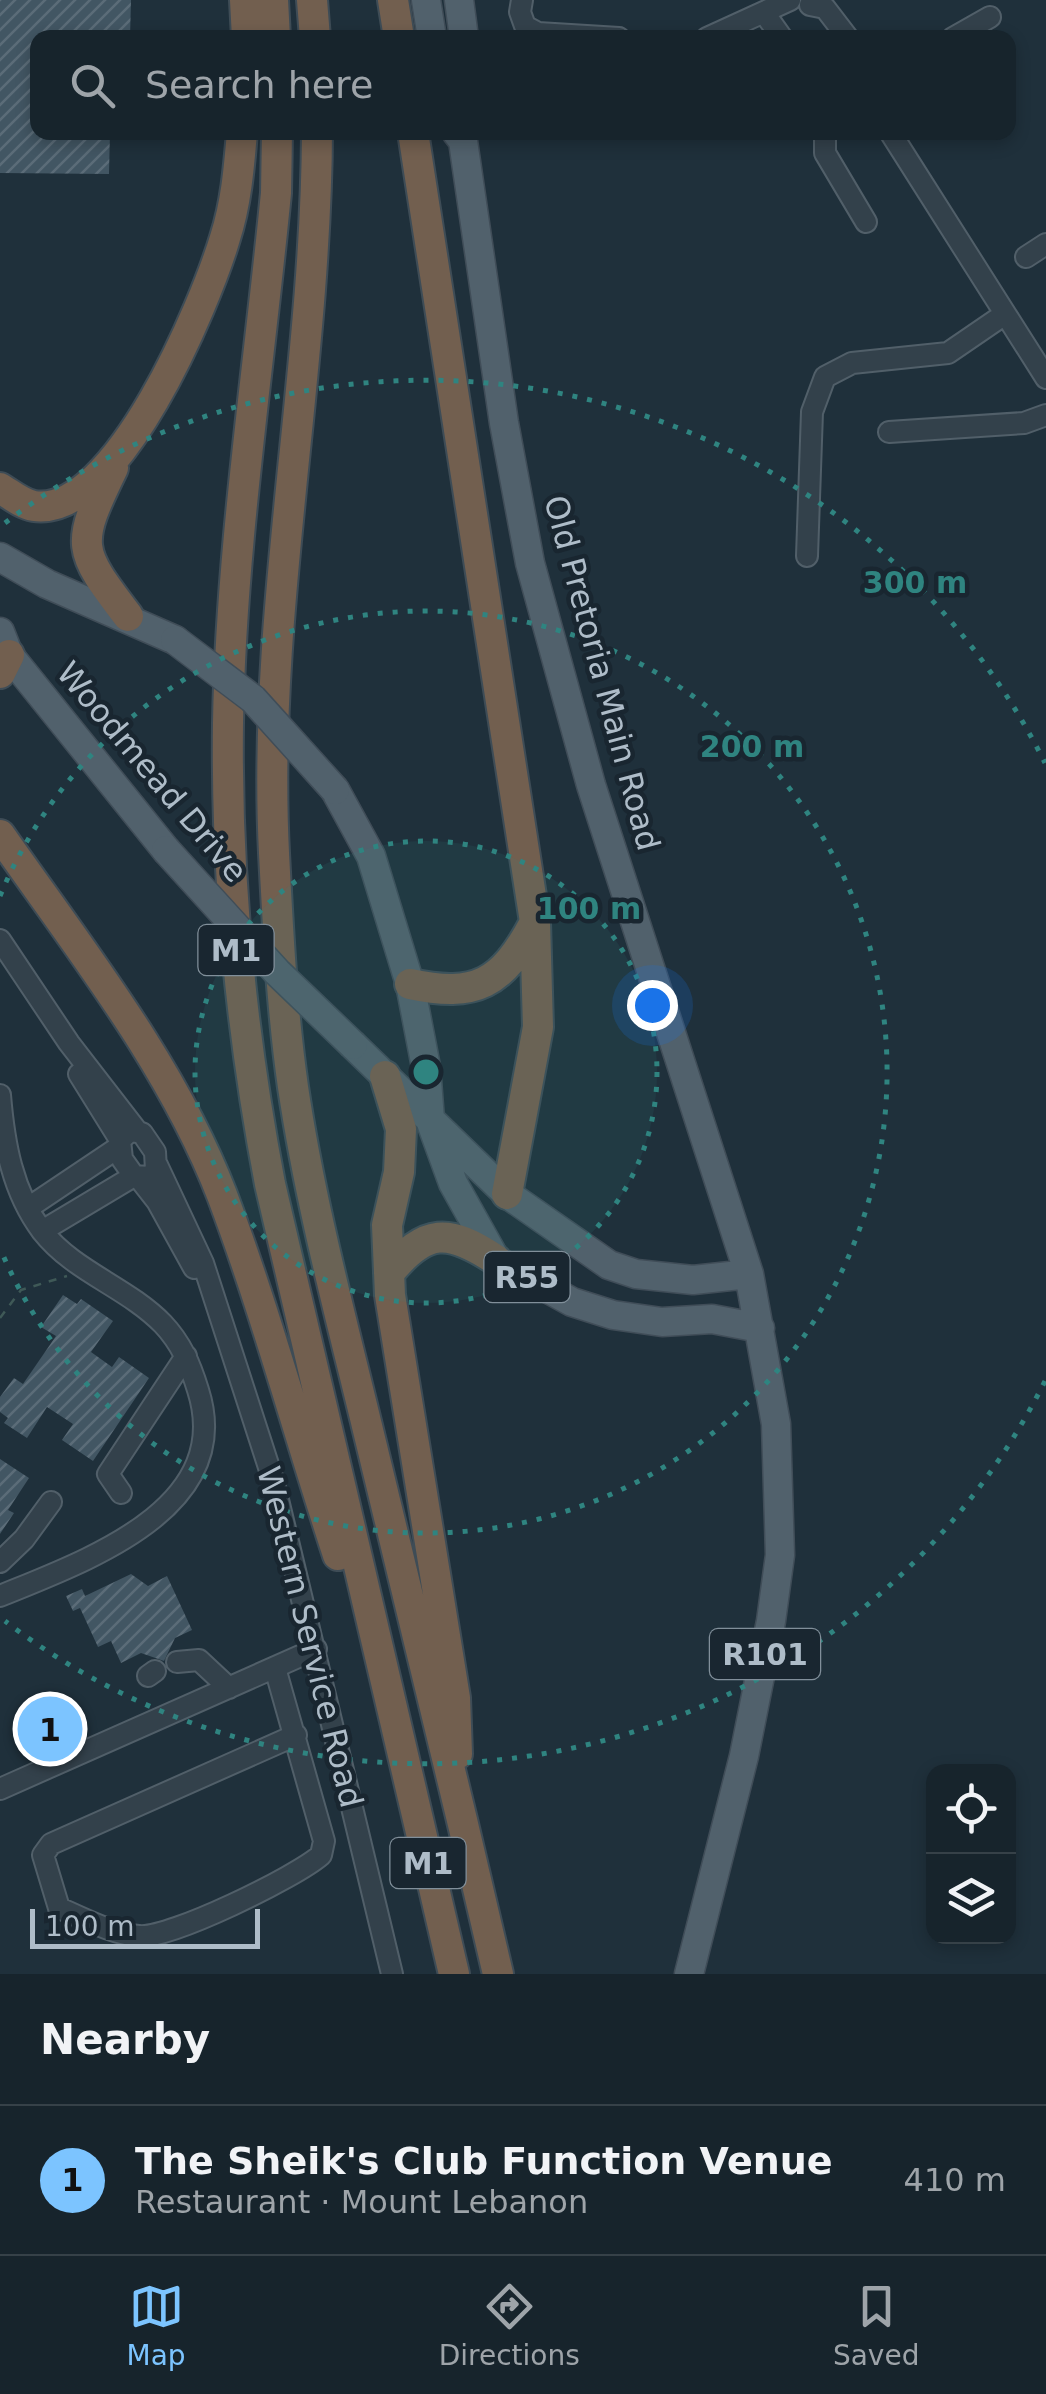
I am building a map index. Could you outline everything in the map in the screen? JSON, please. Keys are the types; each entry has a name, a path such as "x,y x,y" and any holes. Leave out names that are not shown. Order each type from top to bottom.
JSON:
{"highway":[{"path":"245,0 246,30"},
{"path":"272,0 274,30"},
{"path":"312,0 314,30"},
{"path":"394,0 398,30"},
{"path":"128,616 90,566 85,550 91,516 122,450 181,348 226,238 241,140"},
{"name":"M1","path":"276,140 276,192 228,718 234,929 254,1100 270,1184 454,1974"},
{"name":"M1","path":"317,140 317,208 281,598 275,727 274,847 282,995 294,1088 322,1236 498,1974"},
{"path":"415,140 535,922 538,1027 507,1194"},
{"path":"0,488 34,506 54,503 88,484 122,450"},
{"path":"1,835 138,1038 184,1116 221,1193 346,1580 385,1716 402,1752"},
{"path":"410,984 439,990 484,984 516,958 535,922"},
{"path":"385,1076 402,1129 399,1172 386,1225 389,1274 455,1698 459,1741 450,1782"},
{"path":"389,1274 409,1249 430,1237 469,1242 496,1260"}],"main road":[{"path":"426,0 431,30"},
{"path":"458,0 463,30"},
{"name":"Old Pretoria Main Road","path":"463,140 504,423 530,563 591,785 749,1274 778,1447 780,1555 744,1756 689,1974"},
{"name":"Woodmead Drive","path":"0,557 47,584 128,616 175,640 253,699 335,790 371,856 410,984 426,1067 430,1120 453,1182 496,1260"},
{"name":"Woodmead Drive","path":"3,653 166,850 277,972 507,1194 609,1265 636,1274 693,1280 749,1274"},
{"name":"R55","path":"496,1260 572,1302 613,1316 662,1322 712,1319 760,1328"}],"street":[{"path":"522,0 520,12 525,26 534,30"},
{"path":"802,2 824,30"},
{"path":"726,30 802,2 825,8 842,30"},
{"path":"765,14 776,30"},
{"path":"967,30 990,17"},
{"path":"825,140 825,153 866,222"},
{"path":"895,140 1046,378"},
{"path":"1026,256 1046,244"},
{"path":"807,556 812,412 826,377 852,363 948,353 1005,314"},
{"path":"889,432 1024,423 1046,415"},
{"path":"0,940 69,1042 126,1139 122,1159 137,1177"},
{"path":"0,954 126,1139"},
{"path":"0,1095 10,1166 42,1231 84,1268 145,1307 186,1356 207,1424 202,1458 184,1486 152,1518 97,1555 4,1594 0,1571"},
{"path":"28,1208 126,1139 150,1141 157,1165 149,1177 137,1177 42,1231"},
{"name":"Western Service Road","path":"157,1165 190,1228 274,1483 392,1974"},
{"name":"Western Service Road","path":"137,1177 157,1201 214,1305"},
{"path":"121,1493 108,1474 186,1356"},
{"path":"0,1562 24,1539 51,1502"},
{"path":"2,1785 316,1649"},
{"path":"177,1662 198,1660 229,1688"},
{"path":"275,1668 296,1735 324,1841 321,1855 184,1927 146,1936 112,1930 58,1908 43,1855 51,1844 296,1735"}],"path":[{"path":"0,1318 21,1290 74,1273"}],"building":[{"path":"0,0 131,0 130,30 30,30 30,140 110,140 109,174 0,173"},
{"path":"63,1295 77,1304 81,1299 113,1321 91,1352 112,1367 119,1357 149,1378 93,1461 62,1440 73,1424 47,1407 27,1438 4,1423 8,1418 0,1412 0,1397 14,1378 23,1384 56,1336 41,1327"},
{"path":"0,1459 29,1478 8,1510 14,1513 0,1534"},
{"path":"131,1574 148,1586 167,1576 192,1630 175,1638 164,1661 141,1653 121,1663 111,1641 98,1647 80,1608 73,1611 66,1596 82,1589 85,1596"}],"place":[{"name":"The Sheik's Club Function Venue","path":"50,1729"}]}
